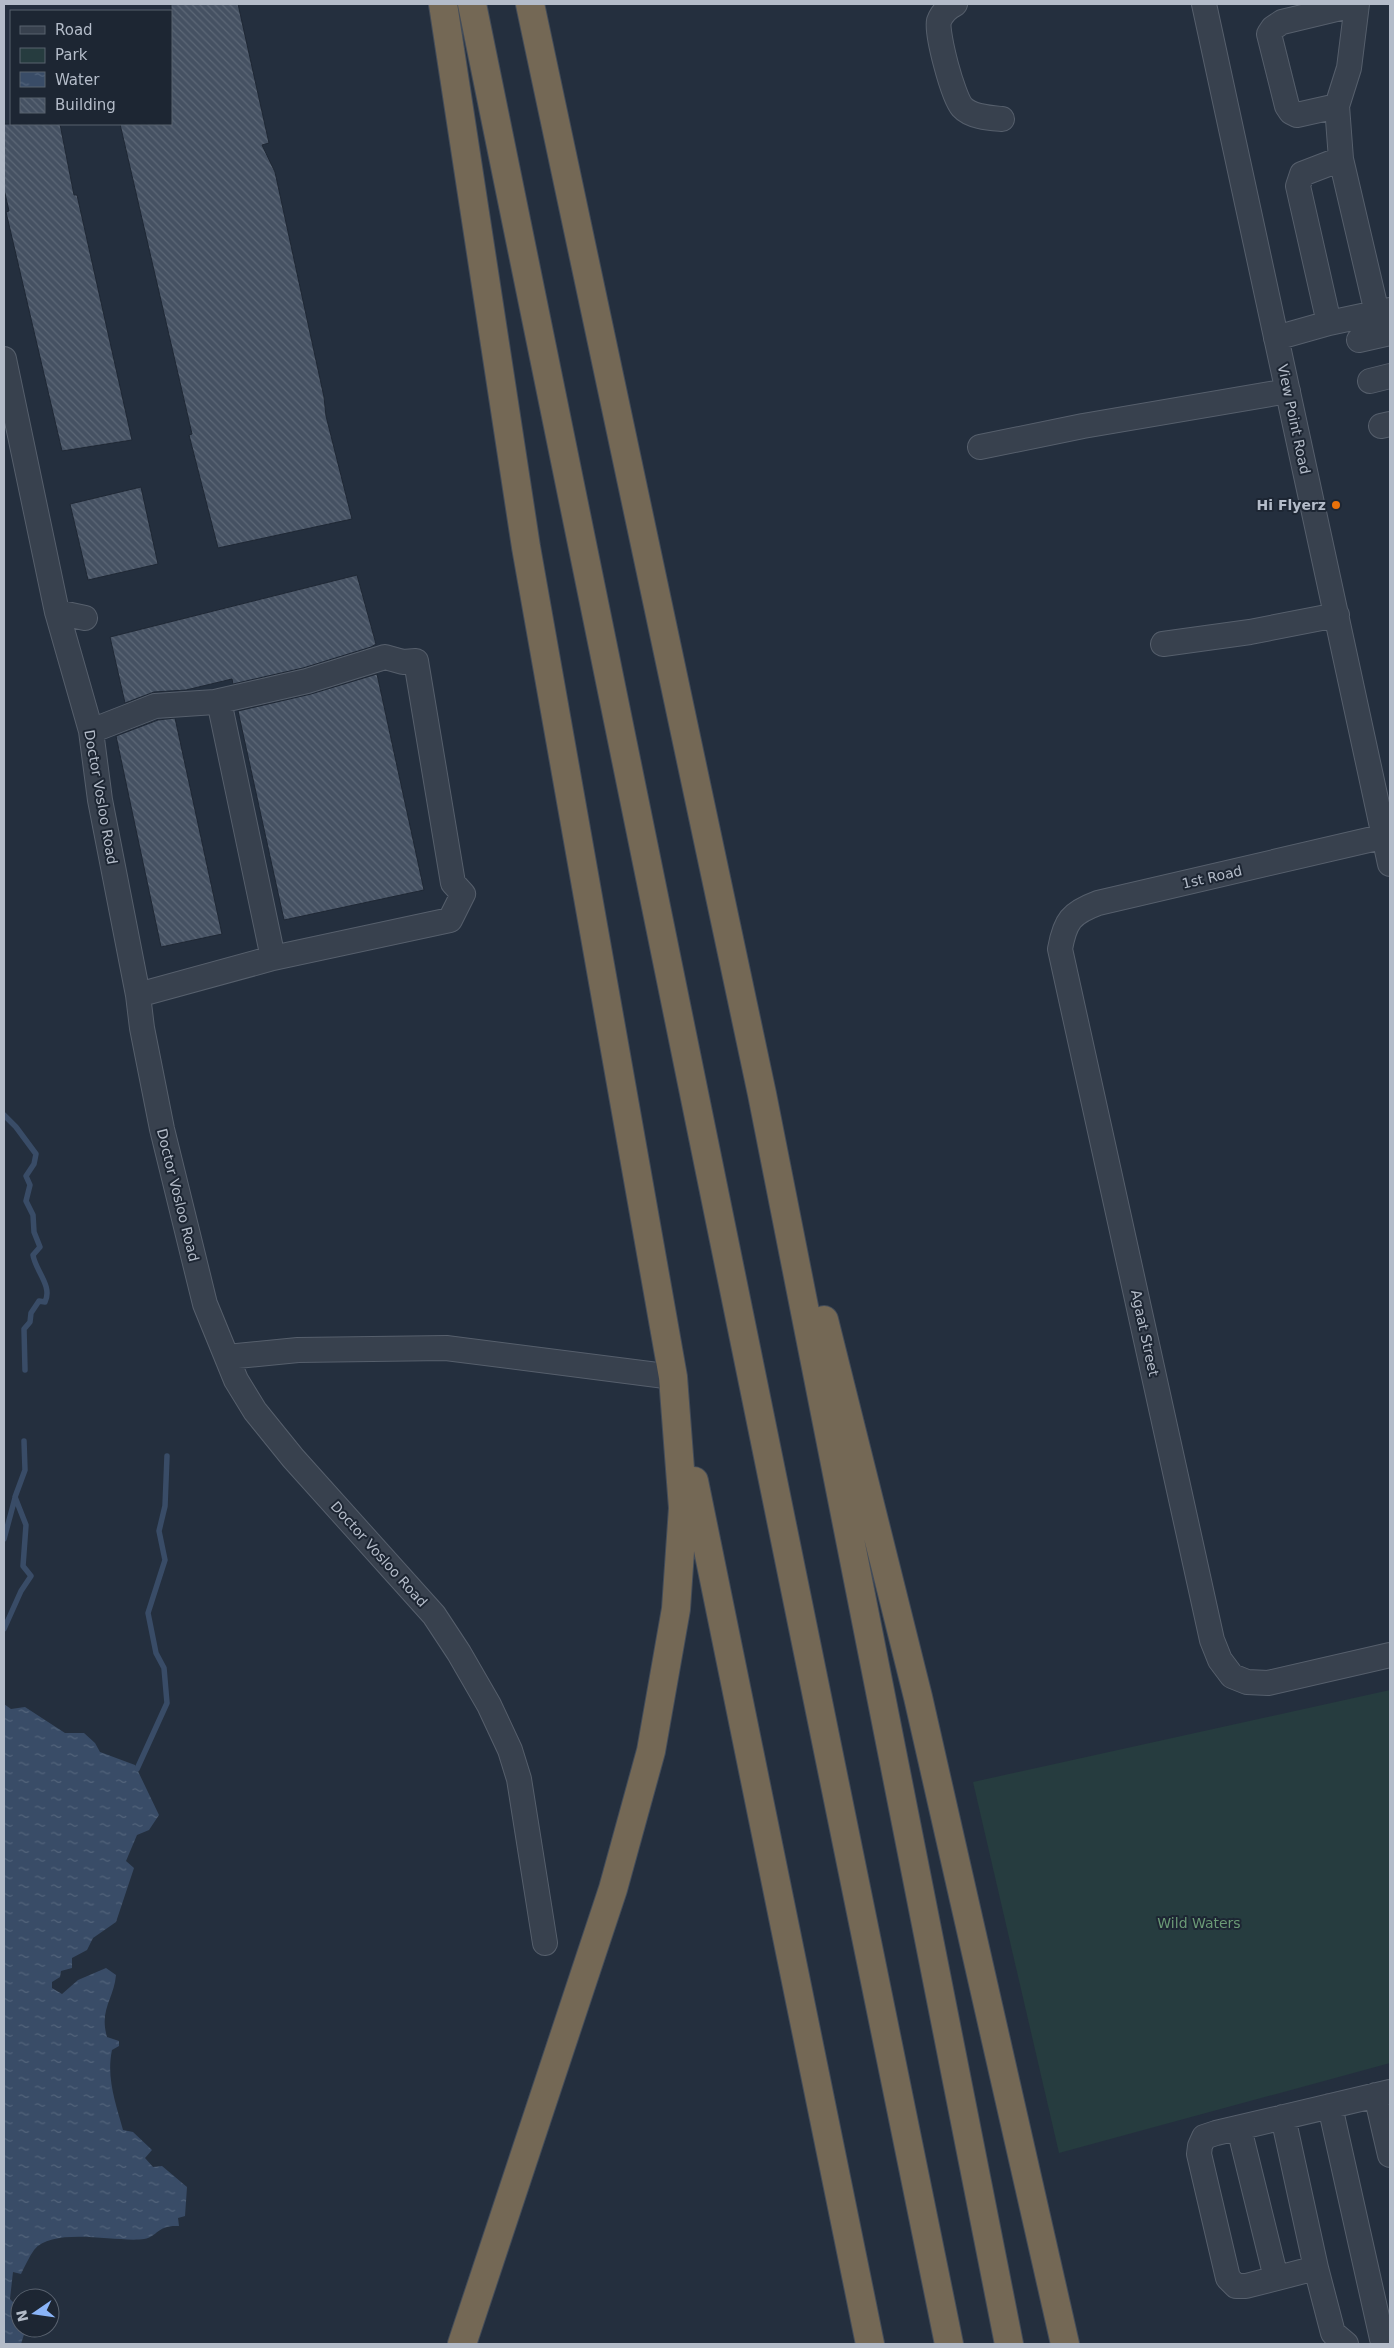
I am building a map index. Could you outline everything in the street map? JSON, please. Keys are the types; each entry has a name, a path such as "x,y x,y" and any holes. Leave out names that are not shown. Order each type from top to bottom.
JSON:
{"highway":[{"path":"443,4 526,547 673,1377 870,2344"},
{"path":"472,4 949,2344"},
{"path":"530,4 762,1094 1009,2344"},
{"path":"762,1094 844,1395 918,1696 1066,2344"},
{"path":"462,2344 613,1889 651,1751 676,1609 683,1508 673,1377"}],"street":[{"path":"955,4 948,8 939,21 940,36 953,91 962,108 971,113 1002,119"},
{"name":"View Point Road","path":"1204,4 1337,615 1388,836 1390,864"},
{"path":"1276,338 1330,323 1383,312 1342,159 1338,106 1348,68 1357,4 1282,22 1273,28 1270,34 1291,112 1297,115 1338,106"},
{"path":"1330,323 1298,186 1302,174 1342,159"},
{"path":"1359,340 1390,333"},
{"name":"Doctor Vosloo Road","path":"4,360 57,612 91,731 100,800 162,1129 205,1304 236,1380 266,1426 434,1615 459,1653 489,1705 510,1750 519,1779 545,1943"},
{"path":"980,447 1082,426 1288,390"},
{"path":"57,612 85,618"},
{"path":"1163,644 1250,632 1337,615"},
{"path":"91,731 155,706 219,701 308,681 385,657 403,662 416,661 453,883 463,894 450,920 273,958 138,995"},
{"path":"219,701 273,958"},
{"name":"1st Road","path":"1060,949 1063,930 1069,920 1079,910 1098,903 1388,836"},
{"name":"Agaat Street","path":"1060,949 1212,1640 1220,1660 1232,1676 1247,1682 1268,1683 1390,1655"},
{"path":"227,1357 298,1350 446,1348 673,1377"},
{"path":"1316,2268 1246,2286 1236,2286 1228,2278 1200,2154 1200,2146 1204,2137 1383,2094 1390,2155"},
{"path":"1330,2106 1386,2338 1358,2344"},
{"path":"1283,2118 1316,2268 1333,2333 1346,2344"},
{"path":"1239,2128 1276,2278"}],"green space":[{"name":"Wild Waters","path":"1390,1690 1390,2063 1059,2153 973,1782"}],"water":[{"path":"4,1704 11,1709 25,1707 65,1733 84,1733 95,1743 100,1752 135,1765 159,1815 149,1830 137,1835 126,1861 134,1868 116,1922 93,1938 87,1950 72,1958 72,1968 61,1971 60,1977 52,1982 52,1988 62,1994 78,1980 106,1968 116,1975 106,2011 105,2027 107,2037 119,2041 119,2046 112,2050 110,2071 123,2130 133,2132 152,2150 145,2158 153,2167 162,2166 187,2187 185,2216 178,2218 179,2226 166,2227 153,2236 144,2239 70,2237 56,2239 43,2243 34,2250 21,2274 13,2272 10,2288 10,2338 23,2338 21,2344 4,2344"}],"building":[{"path":"171,4 238,4 269,143 262,145 275,172 324,397 326,416 352,519 218,548 189,435 192,434 120,125 172,125"},
{"path":"4,124 60,125 74,195 77,195 132,440 62,451 6,212 9,211 4,189"},
{"path":"141,487 158,564 88,580 70,504"},
{"path":"357,575 376,644 371,647 303,668 233,684 232,679 186,690 154,692 125,703 110,637"},
{"path":"377,674 424,890 284,920 238,711 311,694"},
{"path":"175,718 222,934 161,947 116,736 158,720"}],"waterway":[{"path":"4,1115 16,1127 36,1154 34,1164 26,1176 30,1185 26,1201 33,1215 34,1232 40,1247 33,1255 34,1261 45,1284 47,1296 45,1302 39,1301 31,1313 30,1322 24,1329 25,1370"},
{"path":"4,1629 21,1591 31,1576 23,1566 26,1525 15,1497 25,1470 24,1441"},
{"path":"137,1769 167,1703 164,1668 156,1653 148,1613 165,1560 159,1531 165,1506 167,1456"},
{"path":"4,1539 15,1498"}],"place":[{"name":"Hi Flyerz","path":"1336,505"}]}
